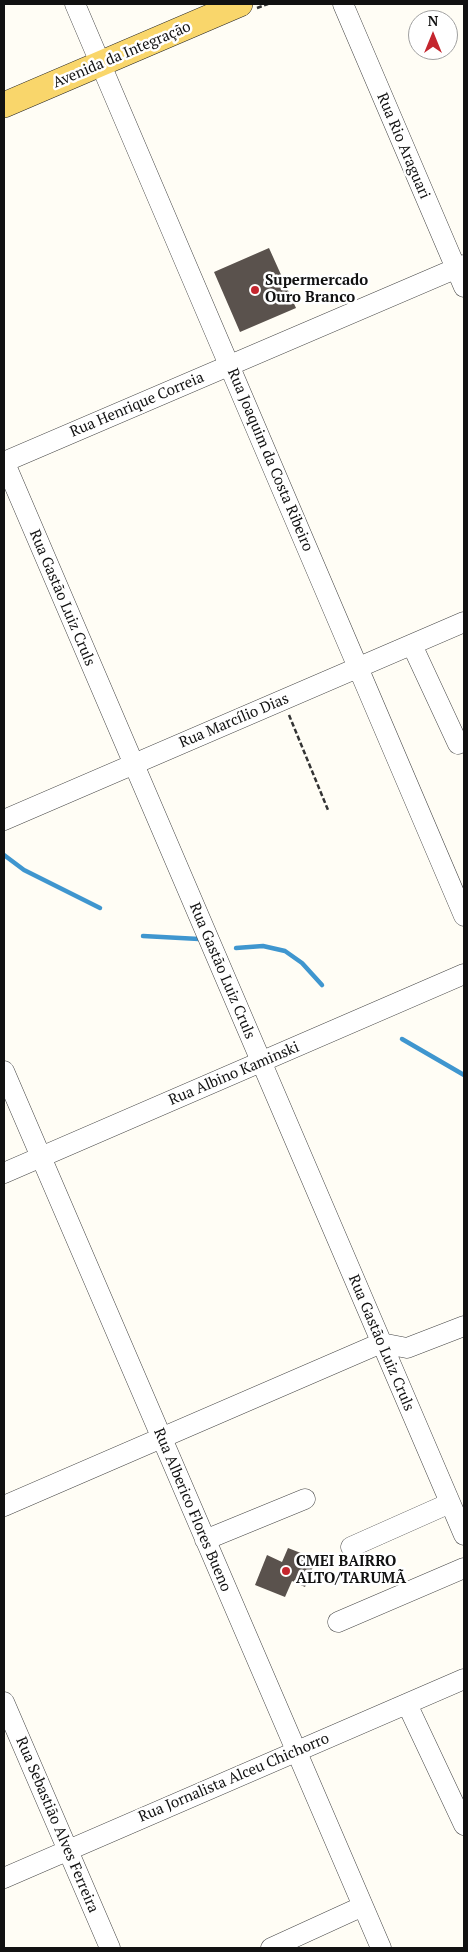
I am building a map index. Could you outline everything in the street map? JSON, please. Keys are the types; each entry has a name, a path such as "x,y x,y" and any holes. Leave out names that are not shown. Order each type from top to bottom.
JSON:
{"main road":[{"name":"Avenida da Integração","path":"4,105 240,4"}],"street":[{"name":"Rua Joaquim da Costa Ribeiro","path":"75,4 464,916"},
{"name":"Rua Rio Araguari","path":"343,4 460,267 464,287"},
{"name":"Rua Henrique Correia","path":"4,462 460,267"},
{"name":"Rua Gastão Luiz Cruls","path":"4,462 464,1535"},
{"name":"Rua Marcílio Dias","path":"4,820 464,622"},
{"path":"412,645 458,744"},
{"name":"Rua Albino Kaminski","path":"4,1173 464,974"},
{"name":"Rua Alberico Flores Bueno","path":"4,1072 381,1948"},
{"path":"4,1506 381,1343 407,1348 464,1326"},
{"path":"205,1540 305,1499"},
{"path":"351,1547 450,1503"},
{"path":"338,1622 464,1568"},
{"name":"Rua Jornalista Alceu Chichorro","path":"4,1878 464,1679"},
{"name":"Rua Sebastião Alves Ferreira","path":"4,1702 110,1948"},
{"path":"407,1704 464,1825"},
{"path":"271,1948 363,1906"}],"path":[{"path":"283,700 328,810"}],"building":[{"name":"Supermercado Ouro Branco","path":"269,248 296,308 240,332 214,272"},
{"name":"CMEI BAIRRO ALTO/TARUMÃ","path":"288,1548 316,1559 305,1587 292,1581 285,1597 255,1585 267,1555 282,1562"}],"waterway":[{"path":"4,855 24,870 100,908"},
{"path":"143,936 199,939"},
{"path":"236,948 263,946 285,951 302,963 322,985"},
{"path":"402,1039 464,1075"}],"place":[{"name":"Supermercado Ouro Branco","path":"255,290"},
{"name":"CMEI BAIRRO ALTO/TARUMÃ","path":"286,1571"}]}
